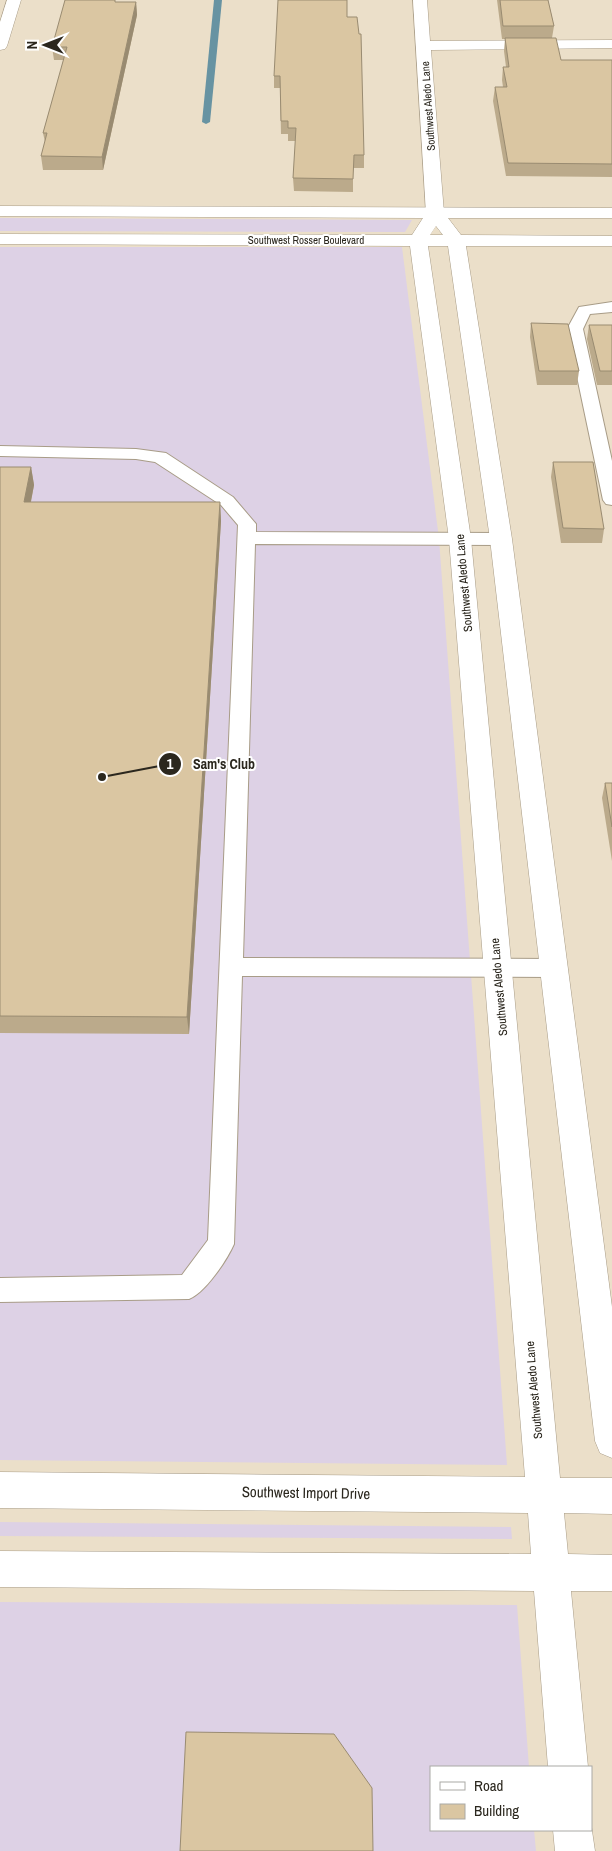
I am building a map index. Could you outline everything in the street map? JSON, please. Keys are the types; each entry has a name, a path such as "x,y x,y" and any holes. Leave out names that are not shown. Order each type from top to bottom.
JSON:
{"street":[{"path":"0,46 14,0"},
{"name":"Southwest Aledo Lane","path":"420,0 435,212"},
{"path":"424,46 612,44"},
{"path":"0,211 612,213"},
{"path":"418,240 435,212"},
{"path":"435,212 456,240 501,539 612,1441"},
{"name":"Southwest Rosser Boulevard","path":"0,239 612,241"},
{"name":"Southwest Aledo Lane","path":"418,240 460,539 568,1766"},
{"name":"Southwest Import Drive","path":"0,1490 612,1496"},
{"path":"0,1569 612,1573"},
{"path":"573,1831 575,1851"}],"lane":[{"path":"612,307 584,310 575,329 612,500"},
{"path":"0,451 136,454 160,458 227,501 247,524 221,1244 189,1287 0,1290"},
{"path":"246,538 501,539"},
{"path":"231,967 553,968"}],"shaded area":[{"path":"0,218 412,220 405,232 0,231"},
{"path":"0,247 402,247 439,539 507,1465 0,1460"},
{"path":"0,1522 511,1527 512,1539 0,1536"},
{"path":"0,1602 517,1605 529,1766 430,1766 430,1831 534,1831 536,1851 0,1851"}],"building":[{"path":"65,0 136,2 102,157 41,156 47,133 43,133 67,47 52,47"},
{"path":"278,0 347,0 347,17 357,17 359,34 361,34 364,155 354,155 353,179 293,178 296,128 288,128 288,121 281,121 280,76 274,76"},
{"path":"500,0 548,0 554,26 503,26"},
{"path":"505,38 556,38 561,60 612,60 612,164 508,163 495,87 507,87 503,67 509,67"},
{"path":"531,323 568,324 579,371 539,371"},
{"path":"589,325 612,325 612,371 600,371"},
{"path":"553,462 593,462 604,529 563,528"},
{"path":"0,467 31,467 24,502 220,502 187,1017 0,1016"},
{"path":"605,783 612,783 612,827"},
{"path":"186,1732 334,1734 372,1788 373,1851 180,1851"}],"waterway":[{"path":"206,122 218,0"}],"place":[{"name":"Sam's Club","path":"102,777"}]}
